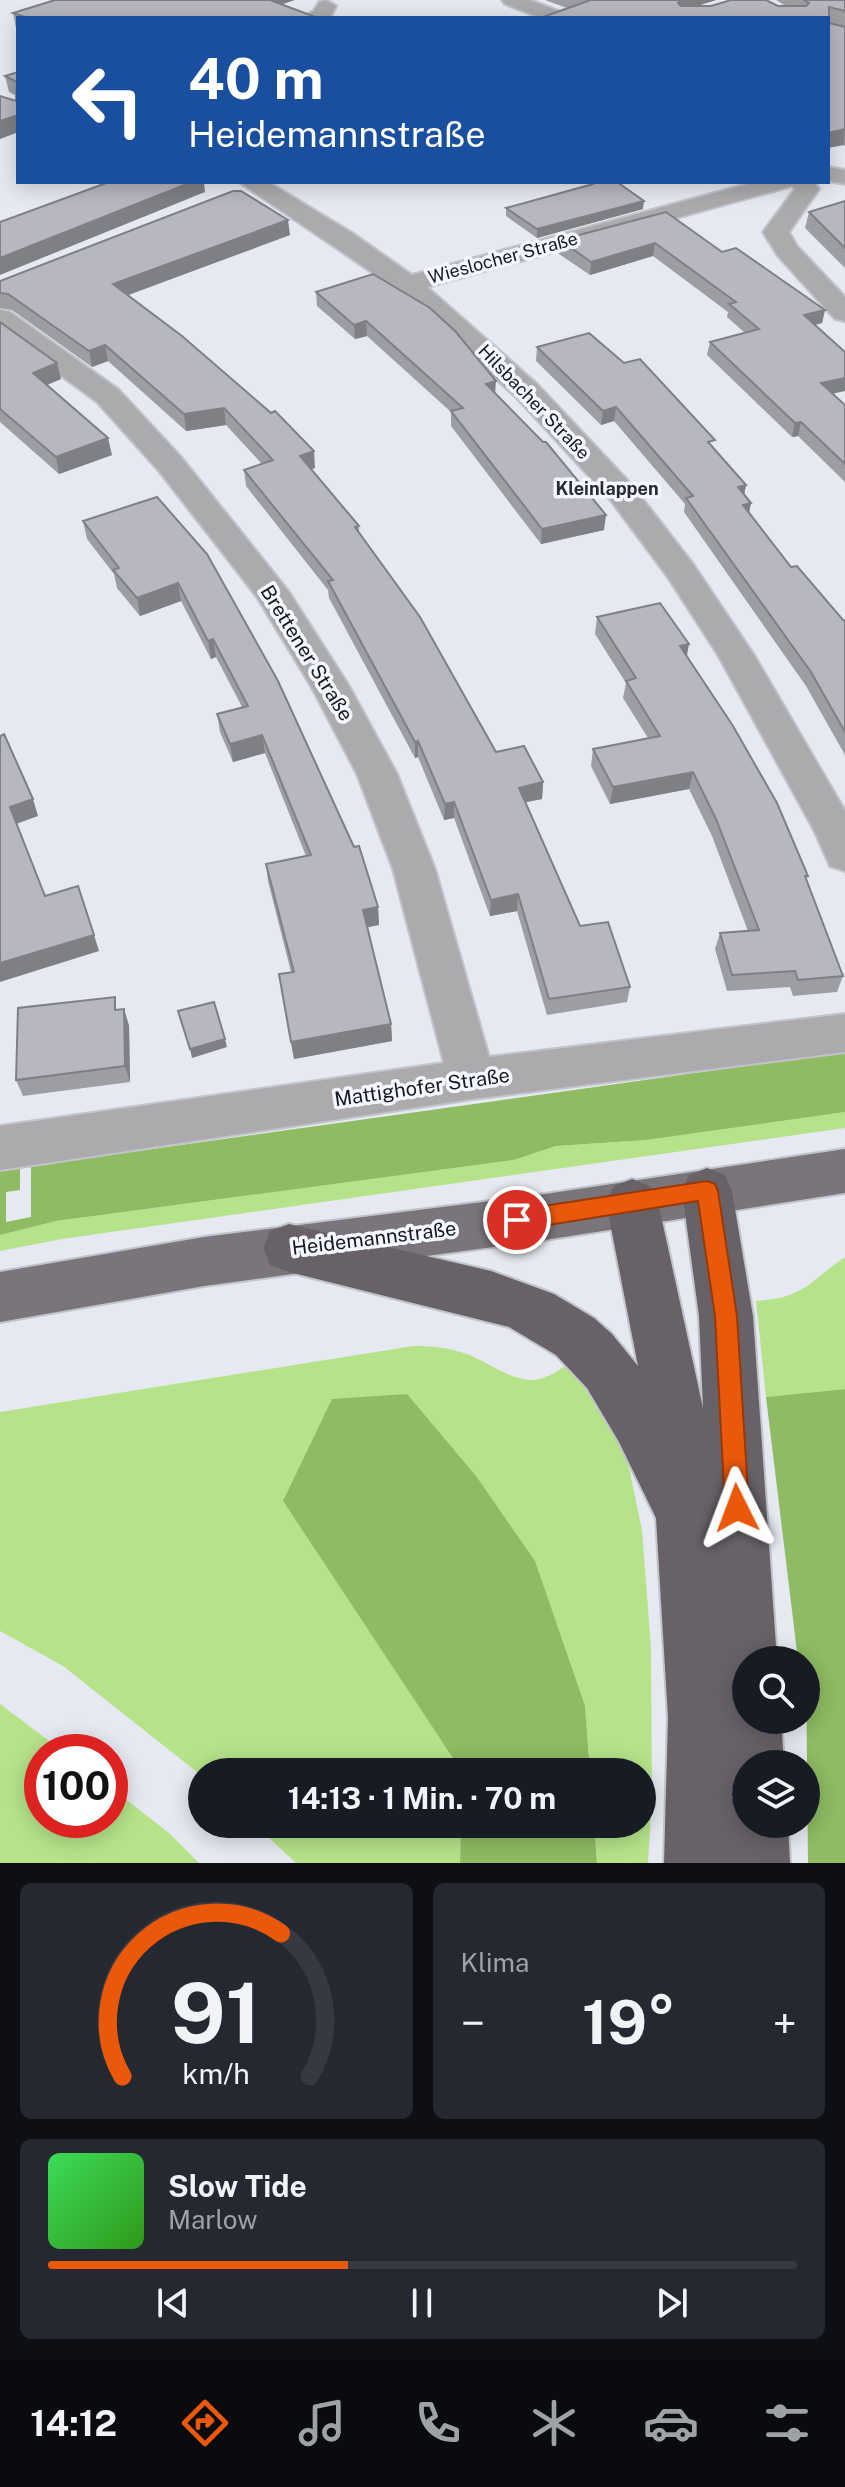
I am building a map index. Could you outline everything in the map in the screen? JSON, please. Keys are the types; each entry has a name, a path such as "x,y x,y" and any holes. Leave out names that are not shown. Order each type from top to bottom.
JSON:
{"highway":[{"path":"707,1191 726,1316 745,1646"},
{"path":"632,1202 679,1429 700,1718 698,1863"},
{"path":"289,1248 514,1301 567,1330 593,1354 639,1421 687,1524"},
{"path":"755,1838 756,1863"}],"main road":[{"name":"Heidemannstraße","path":"0,1297 90,1278 289,1248 545,1217 845,1171"}],"street":[{"path":"512,0 554,16"},
{"name":"Wieslocher Straße","path":"408,284 776,184"},
{"path":"803,184 807,189 776,232 787,250 845,313"},
{"name":"Hilsbacher Straße","path":"250,187 343,238 408,284 527,391 629,503 681,571 736,655 835,830 845,855"},
{"path":"733,196 770,199 784,206 791,214"},
{"name":"Brettener Straße","path":"0,318 108,396 170,464 271,592 330,686 377,774 414,869 472,1079"},
{"name":"Mattighofer Straße","path":"0,1148 472,1079 845,1033"}],"green space":[{"path":"845,1052 845,1112 646,1140 556,1146 514,1160 56,1221 0,1235 0,1170 20,1168 20,1190 6,1192 6,1222 31,1217 31,1166"},
{"path":"845,1112 845,1128 62,1239 0,1251 0,1235 56,1221 514,1160 556,1146 646,1140"},
{"path":"845,1257 845,1389 766,1397 756,1301 796,1292"},
{"path":"413,1346 460,1352 529,1380 548,1376 575,1359 622,1434 642,1530 651,1648 652,1758 589,1758 585,1706 283,1501 453,1758 188,1758 188,1765 63,1666 0,1631 0,1412"},
{"path":"845,1389 845,1863 808,1863 808,1838 820,1838 820,1750 807,1750 807,1734 820,1734 820,1646 796,1646 766,1397"},
{"path":"407,1394 476,1476 535,1561 585,1706 589,1758 453,1758 283,1501 332,1399"},
{"path":"0,1704 40,1734 24,1734 24,1838 128,1838 128,1801 169,1833 199,1863 0,1863"},
{"path":"269,1838 461,1838 460,1863 296,1863"},
{"path":"461,1838 595,1838 597,1863 460,1863"},
{"path":"595,1838 649,1838 648,1863 597,1863"}],"building":[{"path":"55,0 270,0 313,16 22,16 13,13"},
{"path":"680,0 678,3 681,6 711,6 731,0 766,0 778,6 806,6 809,3 804,0 845,0 845,11 829,7 829,16 546,16 588,1"},
{"path":"830,23 845,27 845,129 830,133"},
{"path":"16,73 16,82 5,76"},
{"path":"0,96 16,101 16,116 0,121"},
{"path":"104,184 187,184 0,258 0,222"},
{"path":"593,184 620,184 644,201 537,229 506,208"},
{"path":"233,191 241,191 288,220 113,284 182,336 271,413 275,411 314,451 300,456 359,526 355,527 420,617 496,752 524,746 543,782 519,788 580,926 608,922 630,987 549,999 518,894 491,900 454,802 445,804 418,741 415,742 328,581 333,580 244,470 273,460 224,408 184,414 105,345 89,351 8,294 0,293 0,281"},
{"path":"845,201 845,248 809,212"},
{"path":"666,212 722,252 736,248 825,310 804,315 845,352 845,378 821,383 845,405 845,464 801,422 795,423 710,342 759,329 729,304 736,302 655,243 591,262 560,240"},
{"path":"373,274 430,308 456,332 496,381 486,384 546,442 606,515 542,529 451,411 463,408 366,321 354,325 316,292"},
{"path":"0,322 57,363 33,373 108,438 56,457 0,409"},
{"path":"589,333 624,363 640,359 715,440 708,442 746,485 738,487 751,503 743,505 791,567 797,566 845,620 845,732 811,672 686,498 693,496 616,407 603,411 537,347"},
{"path":"157,497 207,554 278,681 354,847 359,846 378,907 363,910 391,1024 291,1042 279,974 294,972 266,864 311,855 262,735 230,744 217,714 248,706 213,639 208,641 178,583 137,598 113,570 119,568 83,521"},
{"path":"660,603 689,644 680,646 733,726 777,803 808,876 805,876 843,976 798,980 795,971 732,975 720,933 759,930 716,819 693,772 613,787 593,749 660,736 626,681 636,678 597,617"},
{"path":"4,734 33,799 10,807 45,896 78,886 94,935 0,963 0,736"},
{"path":"115,997 115,1010 124,1009 125,1066 16,1080 18,1008"},
{"path":"214,1002 225,1039 190,1049 178,1011"}],"district":[{"name":"Kleinlappen","path":"607,489"}],"route":[{"path":"517,1220 707,1191 726,1316 737,1508"}]}
